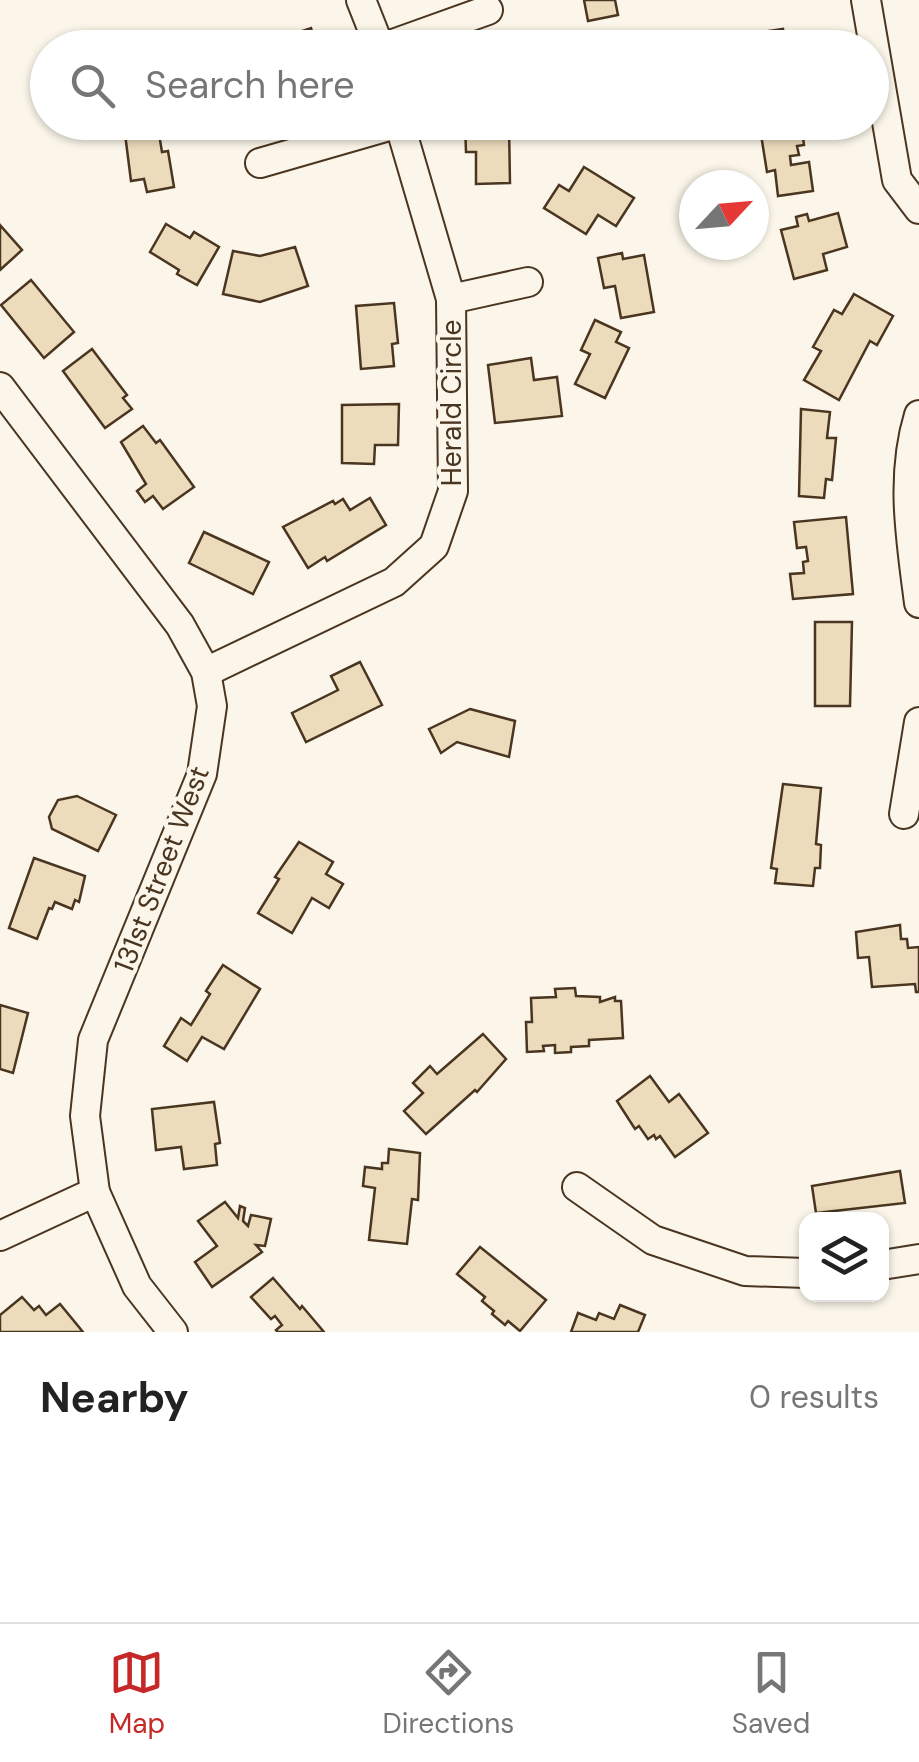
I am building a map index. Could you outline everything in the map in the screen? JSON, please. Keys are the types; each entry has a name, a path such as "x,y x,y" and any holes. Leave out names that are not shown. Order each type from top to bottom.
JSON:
{"street":[{"path":"361,0 374,30"},
{"path":"866,0 871,30"},
{"path":"432,30 488,10"},
{"path":"889,134 897,180 919,209"},
{"path":"260,163 340,140"},
{"name":"Herald Circle","path":"206,672 394,582 434,546 453,492 451,299 404,140"},
{"path":"451,299 528,282"},
{"name":"131st Street West","path":"0,387 180,625 206,672 212,706 202,774 93,1040 85,1116 94,1192 137,1286 173,1332"},
{"path":"919,415 910,444 908,511 919,603"},
{"path":"904,814 919,722"},
{"path":"577,1188 652,1240 745,1271 799,1273"},
{"path":"0,1236 94,1192"},
{"path":"889,1263 919,1260"}],"building":[{"path":"584,0 615,0 618,15 588,21"},
{"path":"126,140 160,140 162,152 168,151 174,187 147,192 144,179 131,181"},
{"path":"466,140 509,140 510,183 476,184 476,152 466,152"},
{"path":"762,140 803,140 804,145 797,146 799,155 790,156 791,165 809,162 813,191 778,196 775,170 767,170"},
{"path":"584,167 634,198 616,226 598,215 586,234 544,208 559,185 569,191"},
{"path":"838,213 847,247 823,254 827,270 794,279 781,230 798,226 796,217 807,214 809,221"},
{"path":"166,224 190,238 194,232 219,247 197,285 150,252"},
{"path":"0,225 22,250 0,270"},
{"path":"295,247 308,286 260,302 223,294 233,251 260,256"},
{"path":"622,253 623,259 644,255 654,312 621,318 615,286 604,288 598,258"},
{"path":"31,280 74,332 44,358 1,305"},
{"path":"854,294 893,316 877,345 870,341 839,400 804,380 821,351 813,347 834,310 842,314"},
{"path":"394,303 398,343 392,344 394,366 361,369 356,306"},
{"path":"595,320 621,332 616,342 629,348 605,398 575,384 590,354 581,350"},
{"path":"92,349 127,395 123,398 132,409 105,428 63,371"},
{"path":"531,358 534,380 557,377 562,416 495,423 488,365"},
{"path":"399,404 398,445 375,445 374,464 342,463 342,405"},
{"path":"801,409 830,412 827,438 836,438 832,480 826,479 824,498 799,496"},
{"path":"143,426 156,443 160,440 194,487 163,509 153,496 145,502 137,491 146,484 121,442"},
{"path":"370,498 386,525 327,561 325,557 308,568 283,527 333,501 335,504 343,499 350,510"},
{"path":"846,517 853,594 793,599 790,574 804,573 803,562 808,561 806,547 797,548 794,522"},
{"path":"204,532 269,562 253,594 189,563"},
{"path":"815,622 852,622 850,706 815,706"},
{"path":"360,662 382,705 306,742 292,713 338,690 331,676"},
{"path":"470,709 515,721 509,757 457,742 441,753 429,729"},
{"path":"783,784 821,788 816,844 821,845 820,868 815,868 813,886 775,883 777,869 771,868"},
{"path":"77,796 116,815 98,851 52,829 49,817 58,800"},
{"path":"299,842 333,862 326,874 343,884 329,908 312,898 292,933 258,913 279,879 275,877"},
{"path":"34,858 85,876 79,902 75,900 72,909 55,902 37,939 9,928"},
{"path":"900,925 901,939 907,939 908,948 919,947 919,992 915,984 872,987 869,957 858,958 856,932"},
{"path":"223,965 260,989 224,1049 202,1037 187,1061 164,1046 181,1018 191,1025"},
{"path":"575,988 576,996 600,997 600,1002 615,997 615,1001 621,1001 623,1038 589,1040 589,1046 571,1047 571,1052 555,1053 555,1045 543,1046 544,1051 527,1052 526,1022 532,1022 531,998 556,997 555,989"},
{"path":"0,1005 28,1013 13,1073 0,1069"},
{"path":"483,1034 506,1059 477,1092 426,1134 404,1111 423,1093 413,1083 430,1066 437,1074"},
{"path":"650,1076 669,1102 679,1094 708,1133 675,1157 660,1136 648,1139 639,1126 635,1129 617,1101"},
{"path":"214,1102 220,1143 215,1144 217,1165 184,1169 181,1147 156,1150 152,1109"},
{"path":"389,1149 420,1153 418,1200 412,1199 407,1244 369,1240 375,1188 363,1186 365,1167 382,1169 382,1163 388,1163"},
{"path":"900,1171 905,1203 816,1212 812,1186"},
{"path":"225,1202 238,1218 240,1206 245,1208 243,1221 248,1226 251,1215 271,1219 265,1246 256,1245 262,1252 212,1287 195,1262 217,1246 198,1221"},
{"path":"480,1247 546,1300 520,1331 492,1314 494,1311 482,1301 485,1297 457,1274"},
{"path":"273,1278 324,1332 276,1330 282,1325 251,1297"},
{"path":"22,1297 34,1310 39,1306 46,1315 60,1304 83,1332 0,1332 0,1315"},
{"path":"620,1305 645,1315 638,1332 571,1332 578,1313 596,1320 599,1313 614,1319"}]}
